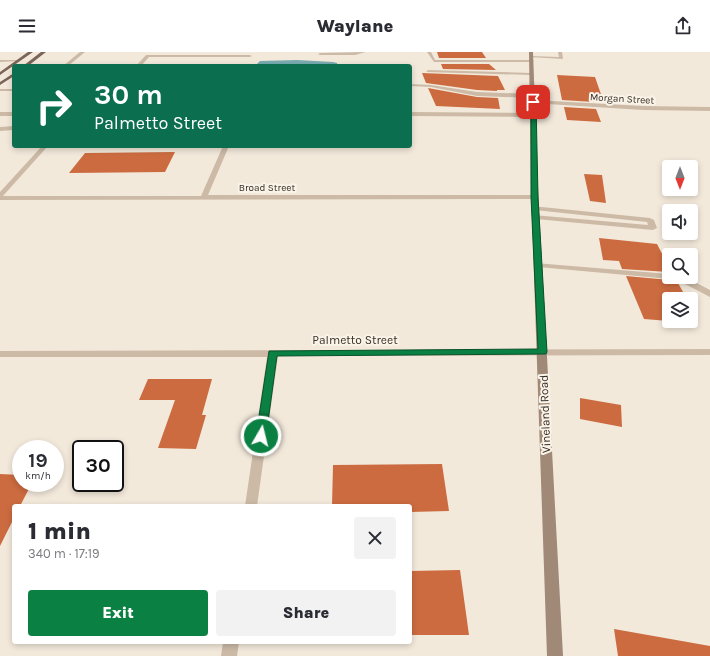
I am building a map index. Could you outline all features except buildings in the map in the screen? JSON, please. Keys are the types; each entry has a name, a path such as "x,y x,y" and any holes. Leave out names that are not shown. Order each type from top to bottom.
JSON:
{"main road":[{"path":"14,64 31,52"},
{"path":"28,64 44,52"},
{"name":"Vineland Road","path":"531,57 534,197 543,352 555,656"},
{"path":"0,74 12,65"},
{"path":"0,84 12,75"}],"street":[{"path":"68,64 83,52"},
{"path":"188,54 215,52"},
{"path":"320,54 355,54 364,52"},
{"path":"429,52 434,61 531,57 561,58 560,52"},
{"path":"140,64 149,54 250,56"},
{"path":"0,59 18,61"},
{"path":"428,72 532,74"},
{"name":"Morgan Street","path":"412,85 431,86 477,94 643,108 710,109"},
{"path":"0,90 12,90"},
{"path":"0,114 12,114"},
{"path":"412,114 533,115"},
{"path":"0,129 12,128"},
{"path":"0,197 19,173 43,148"},
{"path":"204,197 225,148"},
{"name":"Broad Street","path":"0,197 534,197"},
{"path":"535,208 650,220 653,228 536,217"},
{"path":"538,265 662,276"},
{"path":"691,284 710,294"},
{"name":"Palmetto Street","path":"0,354 710,352"},
{"path":"251,504 273,353"},
{"path":"229,656 231,644"}],"water":[{"path":"297,60 333,62 337,64 257,64 260,61"}],"route":[{"path":"261,436 273,353 543,352 534,197 533,102"}]}
